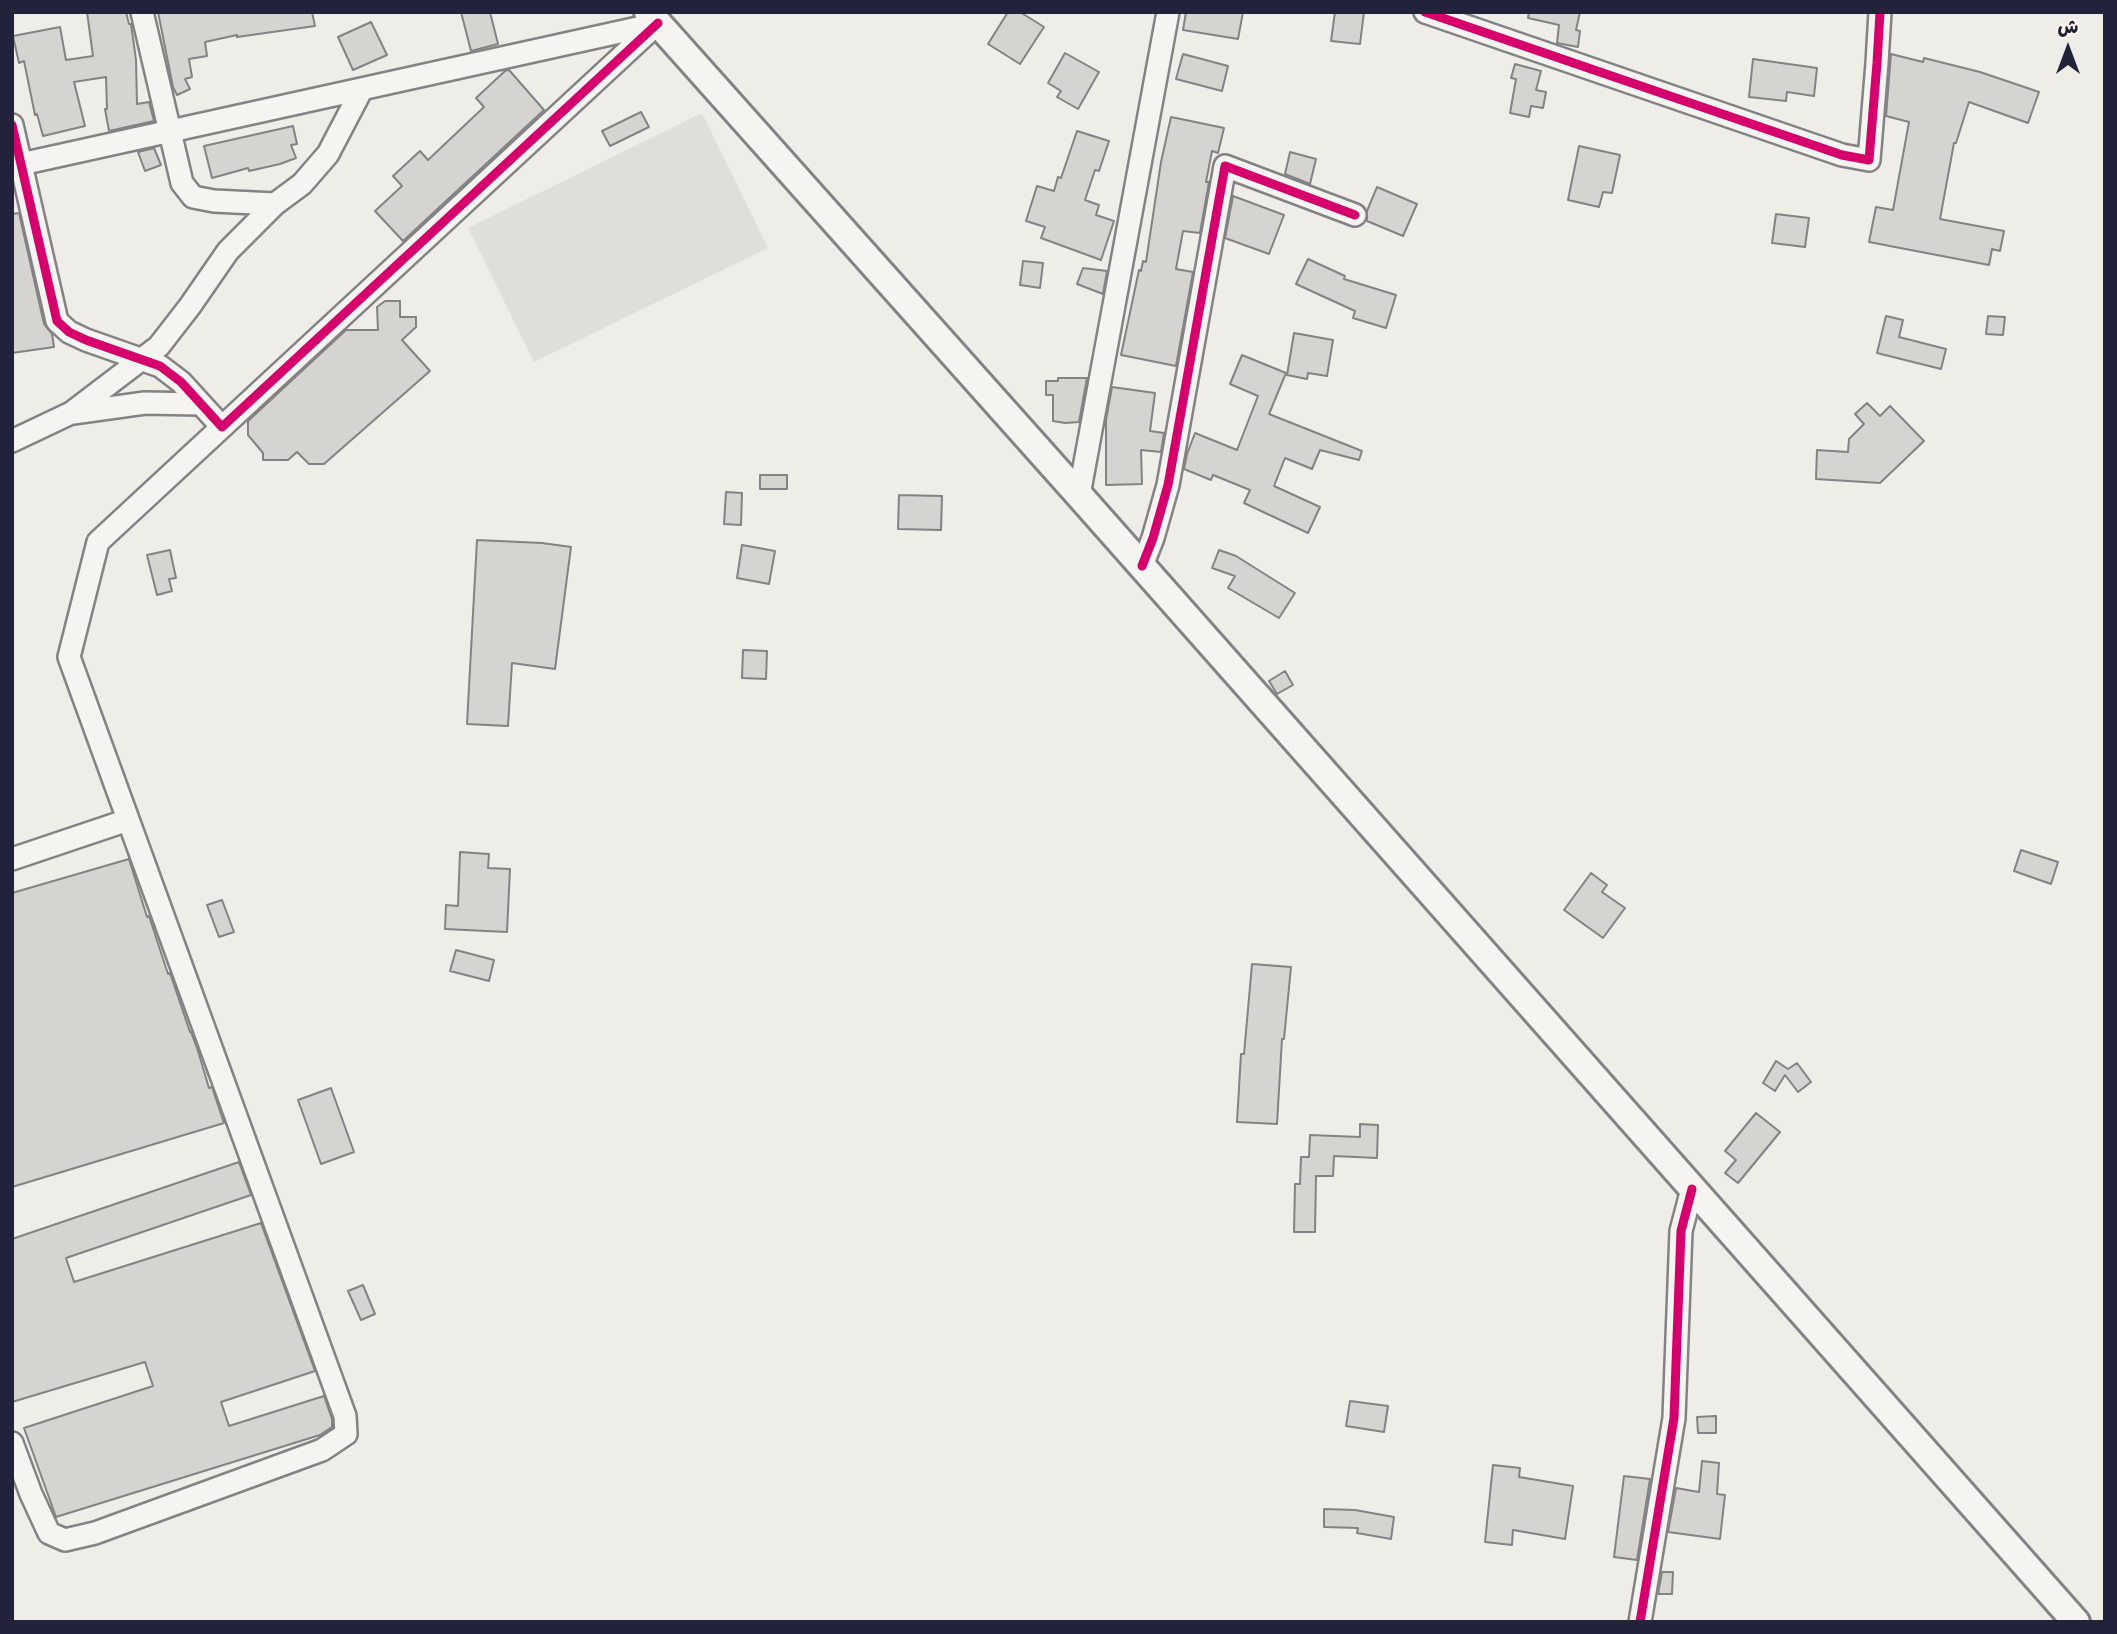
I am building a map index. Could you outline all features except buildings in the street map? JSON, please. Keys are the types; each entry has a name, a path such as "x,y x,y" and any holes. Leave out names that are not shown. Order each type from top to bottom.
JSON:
{"main road":[{"path":"653,18 1142,566 2076,1622"}],"street":[{"path":"142,12 182,183 193,197 214,201 275,204"},
{"path":"1079,495 1168,12"},
{"path":"1432,13 1842,155 1869,160 1880,12"},
{"path":"17,165 362,89 653,18"},
{"path":"12,1443 49,1533 65,1539 95,1533 322,1450 346,1434 345,1416 69,657 98,542 653,18"},
{"path":"12,441 71,413 159,346 228,251 275,204 302,184 328,154 362,89"},
{"path":"12,125 17,165 57,321 69,332 86,340 160,366 181,382 222,427"},
{"path":"1142,566 1168,485 1224,166 1355,215"},
{"path":"71,413 145,403 201,404"},
{"path":"12,859 128,820"},
{"path":"1640,1622 1674,1418 1681,1231 1692,1189"}],"shaded area":[{"path":"702,113 768,248 534,362 468,228"}],"cycle path":[{"path":"1425,12 1842,155 1869,160 1880,12"},
{"path":"12,125 57,321 69,332 86,340 160,366 181,382 222,427 658,23"},
{"path":"1142,566 1168,485 1225,166 1355,215"},
{"path":"1640,1622 1674,1418 1681,1231 1692,1189"}]}
